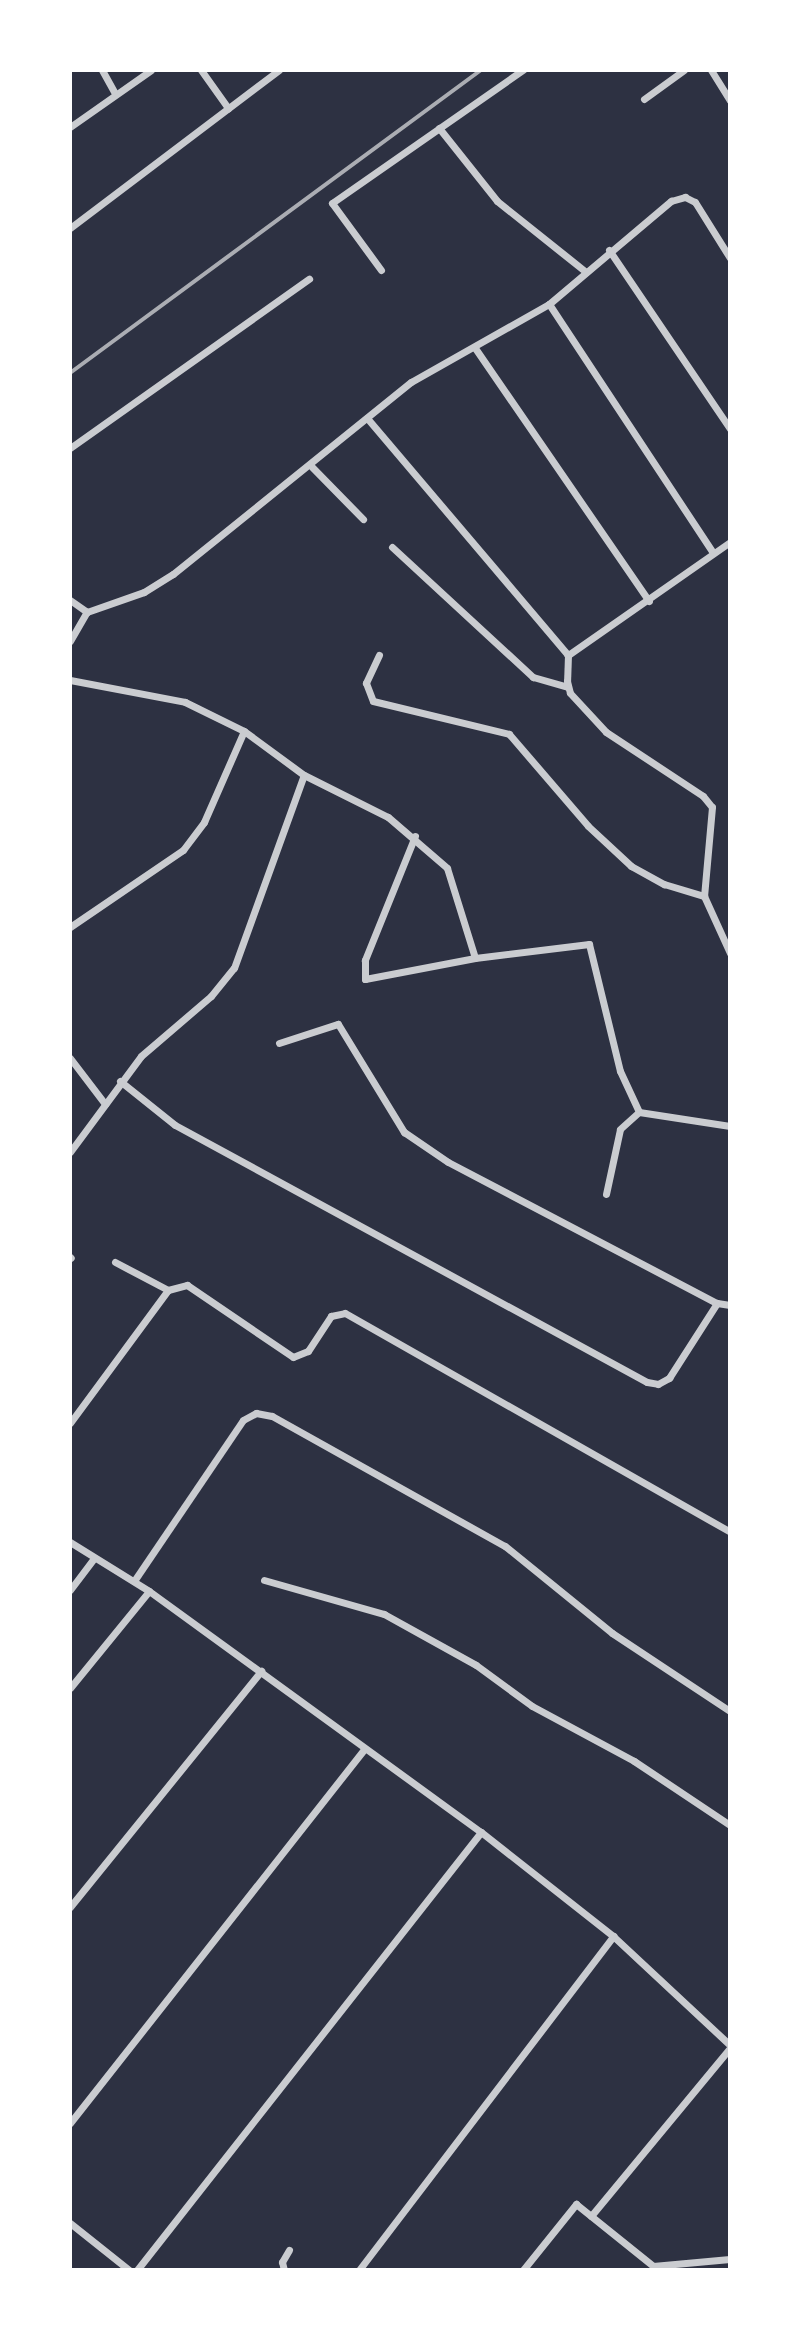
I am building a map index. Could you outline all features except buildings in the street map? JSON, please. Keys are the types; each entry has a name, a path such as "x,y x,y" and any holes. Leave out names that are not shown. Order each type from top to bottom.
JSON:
{"street":[{"path":"102,70 115,93"},
{"path":"70,127 151,70"},
{"path":"201,70 228,108"},
{"path":"70,228 279,70"},
{"path":"381,270 332,203 523,70"},
{"path":"644,99 684,70"},
{"path":"711,70 730,100"},
{"path":"439,128 497,201 586,272"},
{"path":"70,641 87,612 144,592 173,574 444,360 475,348 549,304 609,250 671,201 685,197 695,202 730,258"},
{"path":"609,250 730,429"},
{"path":"70,448 309,279"},
{"path":"549,304 713,553"},
{"path":"475,348 649,601"},
{"path":"367,418 568,655 568,687"},
{"path":"312,467 363,519"},
{"path":"568,655 730,542"},
{"path":"392,547 533,677 568,687 606,732 703,796 712,807 704,896 730,953"},
{"path":"70,600 87,612"},
{"path":"379,655 366,683 373,701 509,734 588,826 631,866 664,884 704,896"},
{"path":"70,680 185,702 244,731 304,775 415,836 447,868 475,958"},
{"path":"70,927 183,850 204,822 244,731"},
{"path":"70,1152 120,1081 234,968 304,775"},
{"path":"415,836 365,960 365,979 475,958 589,944 620,1071 639,1112"},
{"path":"279,1043 338,1024 404,1132 448,1162 717,1303 730,1305"},
{"path":"70,1058 105,1104"},
{"path":"120,1081 175,1125 647,1382 658,1384 669,1378 717,1303"},
{"path":"639,1112 730,1126"},
{"path":"606,1194 620,1129 639,1112"},
{"path":"115,1262 168,1290"},
{"path":"70,1423 168,1290 177,1284 187,1285 293,1357 308,1351 338,1312 730,1532"},
{"path":"134,1581 243,1420 256,1413 272,1416 516,1553 612,1633 730,1711"},
{"path":"70,1542 149,1591 481,1832 613,1936 730,2046 591,2216"},
{"path":"70,1590 94,1558"},
{"path":"264,1580 384,1614 476,1665 532,1706 634,1761 730,1825"},
{"path":"70,1688 149,1591"},
{"path":"70,1907 261,1671"},
{"path":"70,2123 364,1750"},
{"path":"137,2270 481,1832"},
{"path":"359,2270 613,1936"},
{"path":"523,2270 576,2204 651,2268 730,2259"},
{"path":"70,2223 129,2270"},
{"path":"284,2270 282,2262 289,2250"}],"railway":[{"path":"70,373 481,70"}]}
